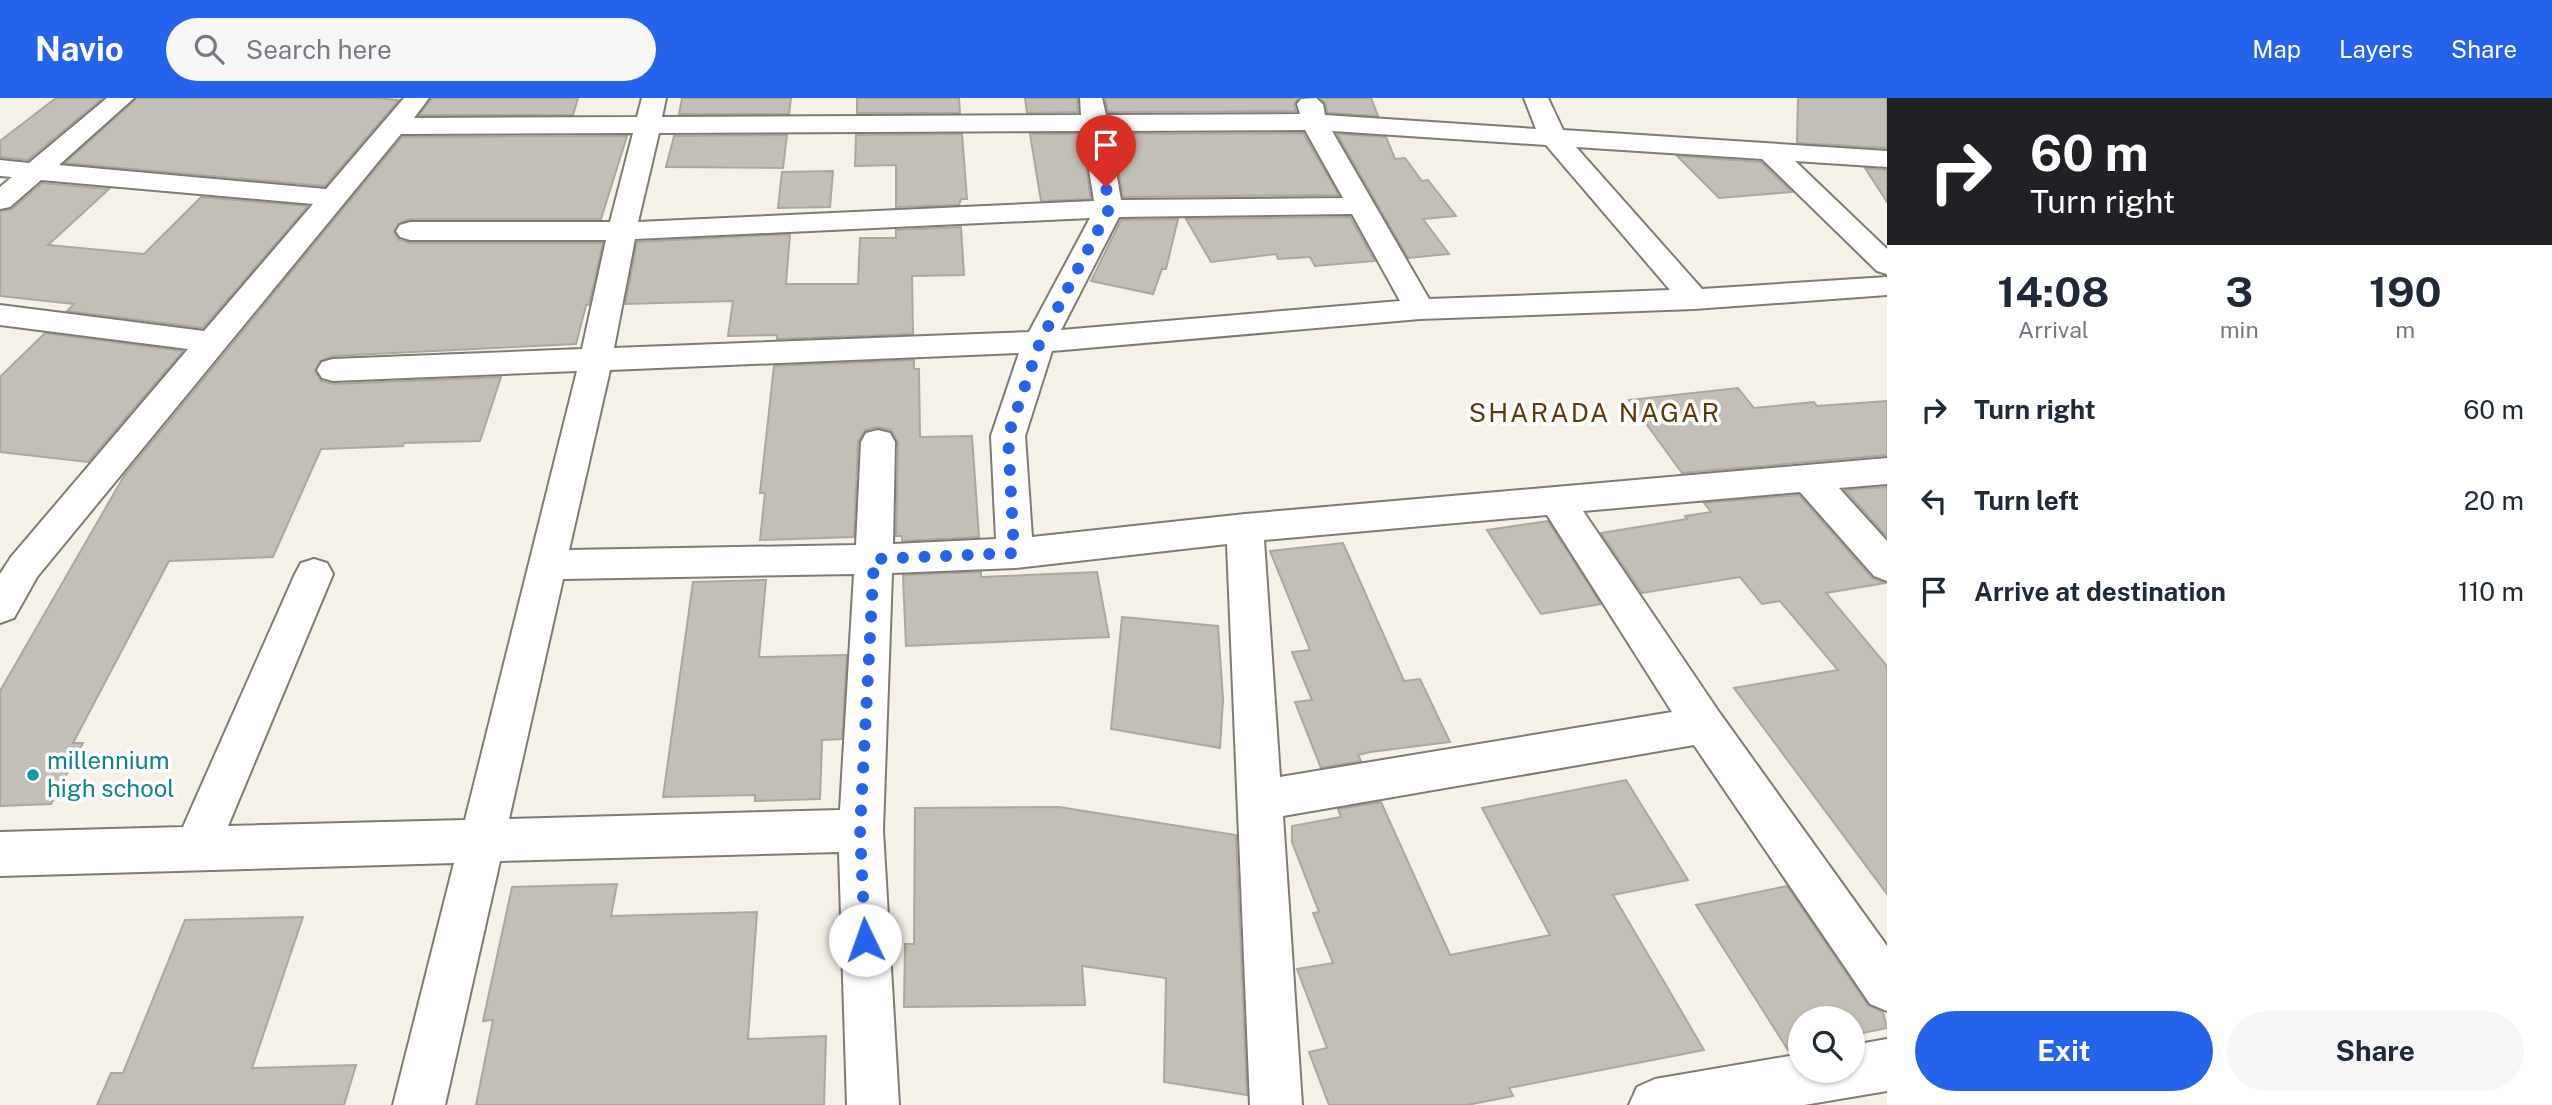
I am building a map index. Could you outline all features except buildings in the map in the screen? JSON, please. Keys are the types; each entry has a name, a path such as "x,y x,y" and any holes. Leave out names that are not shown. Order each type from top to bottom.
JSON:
{"street":[{"path":"0,201 122,98"},
{"path":"0,607 12,567 211,342 417,98"},
{"path":"1536,98 1553,137 1694,299"},
{"path":"394,126 650,112 1312,110 1553,137 1887,159"},
{"path":"1312,110 1420,309"},
{"path":"1014,553 1008,436 1040,342 1109,209 1093,111"},
{"path":"419,1105 596,360 650,112"},
{"path":"1770,152 1887,265"},
{"path":"0,168 334,198"},
{"path":"410,231 622,231 1109,209 1362,206"},
{"path":"333,370 1040,342 1420,309 1694,299 1887,286"},
{"path":"0,344 11,317 211,342"},
{"path":"873,1105 860,830 878,442"},
{"path":"546,565 874,559 1014,553 1245,528 1887,471"},
{"path":"1809,478 1887,566"},
{"path":"1556,500 1704,725 1887,987"},
{"path":"1245,528 1276,1105"},
{"path":"196,849 314,574"},
{"path":"1261,800 1704,725"},
{"path":"0,854 860,830"},
{"path":"1655,1105 1887,1065"}],"place":[{"name":"millennium high school","path":"33,775"}],"district":[{"name":"SHARADA NAGAR","path":"1595,413"}],"route":[{"path":"865,940 860,830 874,559 1014,553 1008,436 1040,342 1109,209 1106,187"}]}
